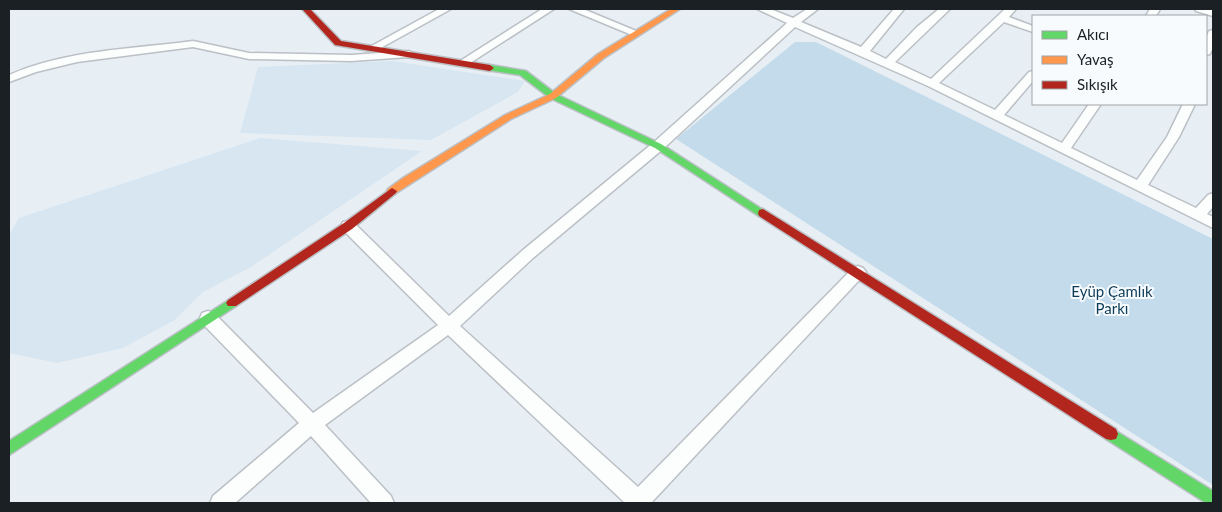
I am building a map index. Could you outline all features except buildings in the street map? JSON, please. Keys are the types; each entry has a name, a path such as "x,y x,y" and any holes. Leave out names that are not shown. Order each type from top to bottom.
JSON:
{"street":[{"path":"306,9 338,43 523,73 552,96 658,146 1213,499"},
{"path":"373,48 446,9"},
{"path":"463,63 549,9"},
{"path":"574,9 636,34"},
{"path":"9,449 348,226 407,180 508,117 552,96 601,56 676,9"},
{"path":"762,9 888,63 1213,223"},
{"path":"220,503 312,424 449,326 528,254 658,146 794,22 813,9"},
{"path":"863,52 899,9"},
{"path":"888,63 944,9"},
{"path":"932,84 1011,9"},
{"path":"1200,9 1213,13"},
{"path":"1003,18 1032,28"},
{"path":"1207,49 1213,33"},
{"path":"9,79 32,69 77,59 193,44 249,56 351,58 409,54"},
{"path":"997,115 1032,75"},
{"path":"1064,149 1094,105"},
{"path":"1140,186 1173,137 1189,105"},
{"path":"1198,215 1213,198"},
{"path":"348,226 449,326 638,503 858,272"},
{"path":"208,318 312,424 384,503"}],"shaded area":[{"path":"392,61 525,81 518,92 431,140 240,133 258,67"},
{"path":"260,138 422,151 251,267 203,292 175,320 123,348 57,363 9,353 9,235 19,218"}],"green space":[{"name":"Eyüp Çamlık Parkı","path":"795,42 816,42 1213,239 1213,485 676,139"}],"traffic: fast":[{"path":"490,68 523,73 553,96 658,146 763,213"},
{"path":"9,449 232,303"},
{"path":"1111,434 1213,499"}],"traffic: slow":[{"path":"392,191 508,117 553,96 601,56 676,9"}],"traffic: jam":[{"path":"306,9 338,43 490,68"},
{"path":"232,303 348,226 392,191"},
{"path":"763,213 1111,434"}]}
